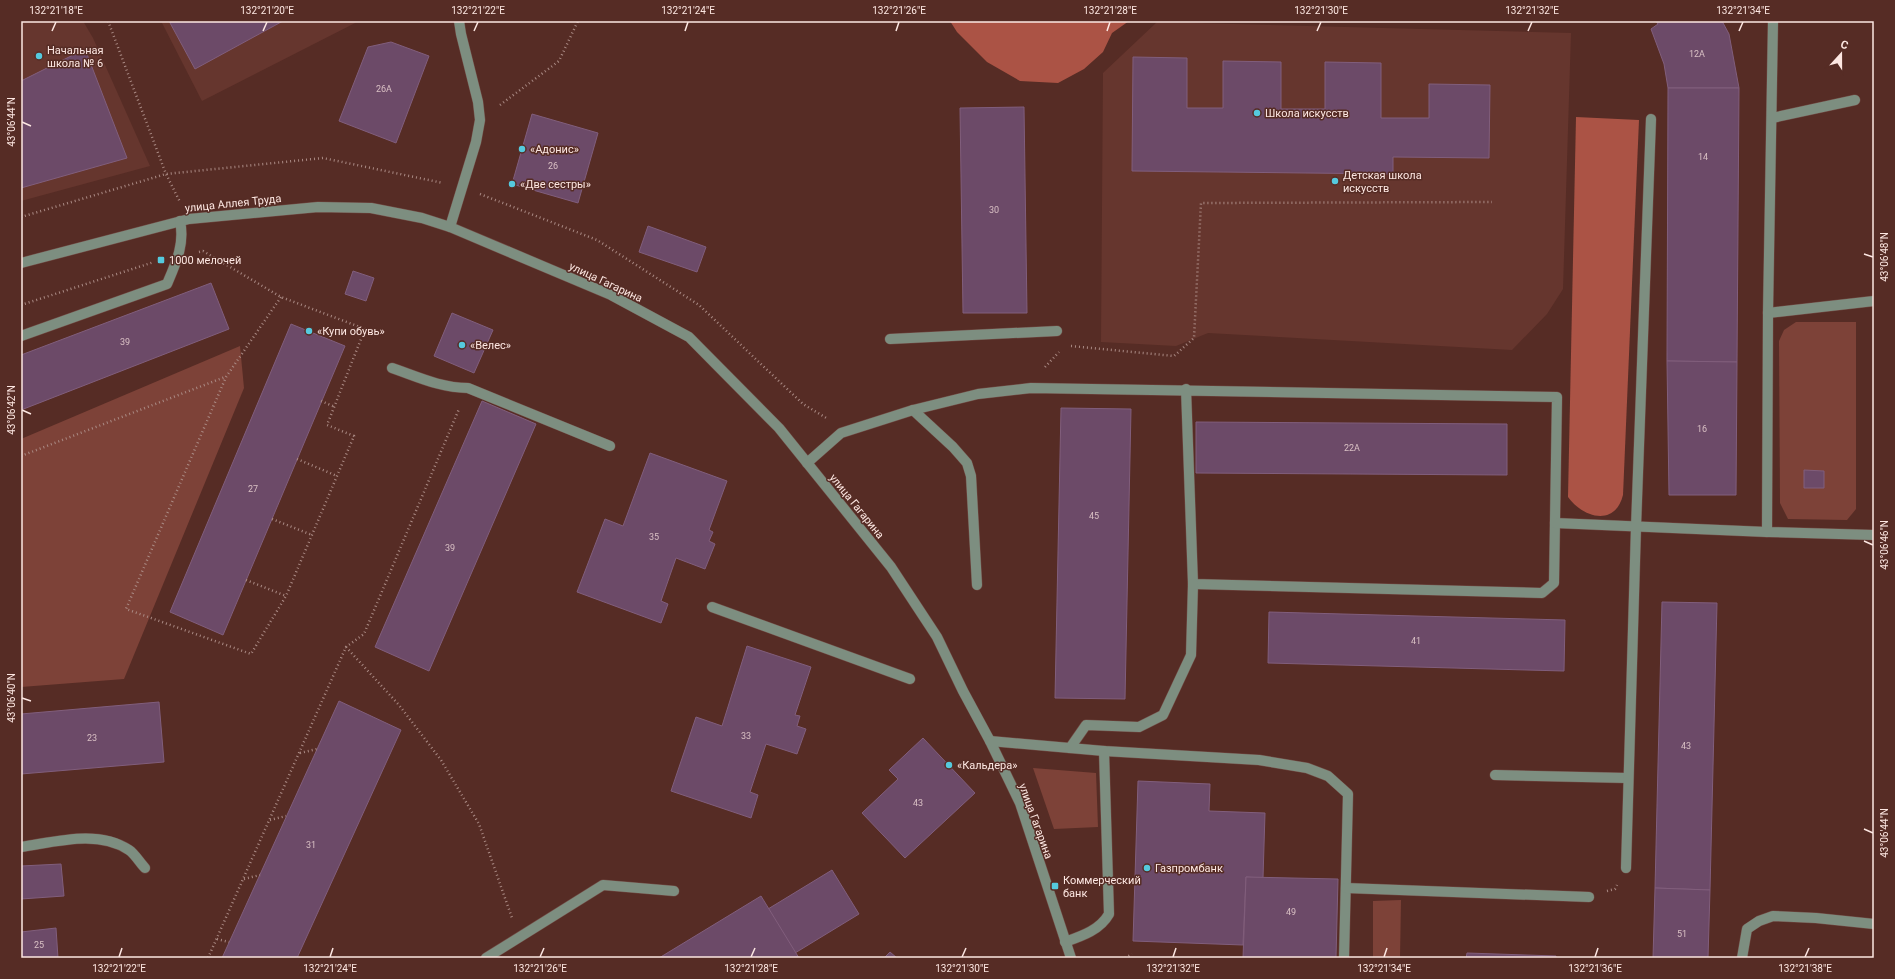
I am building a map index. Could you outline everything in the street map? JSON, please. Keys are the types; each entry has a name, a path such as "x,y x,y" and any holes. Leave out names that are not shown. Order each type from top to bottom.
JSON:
{"street":[{"path":"450,227 476,142 480,120 478,102 460,34 459,21"},
{"path":"1767,532 1768,313 1773,21"},
{"path":"1772,118 1855,100"},
{"path":"1626,868 1636,527 1651,119"},
{"name":"улица Аллея Труда","path":"21,263 184,220 318,207 371,208 422,218 450,227"},
{"path":"21,336 167,284 180,253 184,220"},
{"name":"улица Гагарина","path":"450,227 611,295 689,337 779,428 895,574 936,637 990,741 1020,803 1071,958"},
{"path":"1768,313 1874,301"},
{"path":"890,339 1057,331"},
{"path":"392,368 437,385 454,388 468,388 610,446"},
{"path":"807,463 840,433 913,410 978,394 1031,388 1186,389 1557,397 1554,583 1542,593 1193,584"},
{"path":"1070,748 1086,725 1139,727 1163,715 1191,655 1193,584 1186,389"},
{"path":"913,410 953,447 967,464 971,476 977,585"},
{"path":"1556,523 1874,535"},
{"path":"712,607 910,679"},
{"path":"990,741 1104,751 1259,760 1307,768 1328,776 1348,794 1344,958"},
{"path":"1065,942 1082,936 1104,923 1109,914 1104,751"},
{"path":"1495,775 1628,778"},
{"path":"21,846 90,838 111,841 130,850 145,868"},
{"path":"486,958 603,885 674,891"},
{"path":"1346,888 1590,897"},
{"path":"1742,958 1746,929 1759,921 1773,916 1816,918 1874,924"}],"path":[{"path":"108,21 184,220 202,251"},
{"path":"480,120 559,61 578,21"},
{"path":"1194,338 1201,203 1492,202"},
{"path":"281,297 365,329 327,425 354,436 286,596 251,654 126,609 226,377 281,297"},
{"path":"21,456 226,377"},
{"path":"208,958 346,647 364,634 468,388"},
{"path":"321,401 334,406"},
{"path":"297,459 338,476"},
{"path":"272,519 312,535"},
{"path":"246,580 286,596"},
{"path":"346,647 399,705 441,760 464,798 479,824 518,938"},
{"path":"299,753 317,749"},
{"path":"270,820 286,816"},
{"path":"1590,897 1615,889 1626,868"},
{"path":"244,879 260,874"},
{"path":"217,939 229,942"},
{"path":"1124,958 1132,954"}],"shaded area":[{"path":"21,21 83,21 93,38 150,166 21,201"},
{"path":"161,21 359,21 202,101"},
{"path":"950,21 1129,21 1112,33 1103,52 1084,69 1058,83 1020,81 987,62 957,32"},
{"name":"Детская школа искусств","path":"1157,22 1571,33 1563,289 1547,314 1512,350 1208,333 1176,346 1101,342 1103,73"},
{"path":"1576,117 1639,120 1623,495 1619,505 1613,512 1598,516 1582,510 1568,497"},
{"path":"1796,322 1856,322 1856,509 1847,520 1788,519 1780,503 1779,341 1784,330"},
{"path":"240,346 244,388 124,679 21,687 21,439"},
{"path":"1033,768 1096,773 1098,827 1054,829"},
{"path":"1401,900 1400,958 1373,958 1373,901"}],"building":[{"path":"169,21 283,21 195,69"},
{"path":"1656,21 1722,21 1729,34 1739,88 1668,88 1664,64 1651,29 1658,24"},
{"path":"391,42 429,56 396,143 339,121 368,47"},
{"path":"85,49 127,158 21,188 21,81"},
{"name":"Школа искусств","path":"1133,57 1187,58 1187,108 1223,108 1223,61 1281,62 1281,109 1325,109 1325,62 1381,63 1381,118 1429,118 1429,84 1490,85 1489,158 1393,157 1393,174 1132,171"},
{"path":"1668,88 1739,88 1737,362 1667,361"},
{"path":"1024,107 1027,313 963,313 960,108"},
{"path":"532,114 598,133 578,203 512,184"},
{"path":"648,226 706,247 697,272 639,252"},
{"path":"353,271 374,278 366,301 345,294"},
{"path":"211,283 229,329 21,410 21,355"},
{"name":"«Велес»","path":"452,313 493,330 474,373 434,356"},
{"path":"291,324 345,346 223,635 170,612"},
{"path":"1667,361 1737,362 1736,495 1669,495"},
{"path":"482,401 536,424 429,671 375,647"},
{"path":"1061,408 1131,409 1125,699 1055,698"},
{"path":"1196,422 1507,424 1507,475 1196,473"},
{"path":"650,453 727,481 709,530 713,532 709,541 715,544 705,569 676,558 661,601 668,604 661,623 577,592 605,519 623,526"},
{"path":"1804,470 1824,471 1824,488 1804,488"},
{"path":"1662,602 1717,603 1710,890 1655,888"},
{"path":"1269,612 1565,620 1564,671 1268,663"},
{"path":"747,646 811,667 795,715 800,716 797,726 806,729 797,754 766,744 750,792 758,795 751,818 671,791 696,717 722,726"},
{"path":"339,701 401,730 297,958 222,958"},
{"path":"159,702 164,762 21,774 21,714"},
{"path":"923,738 975,793 905,858 862,813 898,779 889,770"},
{"path":"1138,781 1210,784 1209,811 1265,813 1263,878 1246,877 1243,945 1133,941"},
{"path":"61,864 64,896 21,899 21,866"},
{"path":"832,870 859,914 795,953 768,909"},
{"path":"1246,877 1338,879 1336,958 1243,958"},
{"path":"1655,888 1710,890 1708,958 1653,958"},
{"path":"761,896 799,958 659,958"},
{"path":"56,928 58,958 21,958 21,932"},
{"path":"890,952 897,958 884,958"},
{"path":"1467,953 1556,956 1556,958 1466,958"}],"place":[{"name":"Начальная школа № 6","path":"39,56"},
{"name":"Школа искусств","path":"1257,113"},
{"name":"«Адонис»","path":"522,149"},
{"name":"Детская школа искусств","path":"1335,181"},
{"name":"«Две сестры»","path":"512,184"},
{"name":"1000 мелочей","path":"161,260"},
{"name":"«Купи обувь»","path":"309,331"},
{"name":"«Велес»","path":"462,345"},
{"name":"«Кальдера»","path":"949,765"},
{"name":"Газпромбанк","path":"1147,868"},
{"name":"Коммерческий банк","path":"1055,886"}]}
